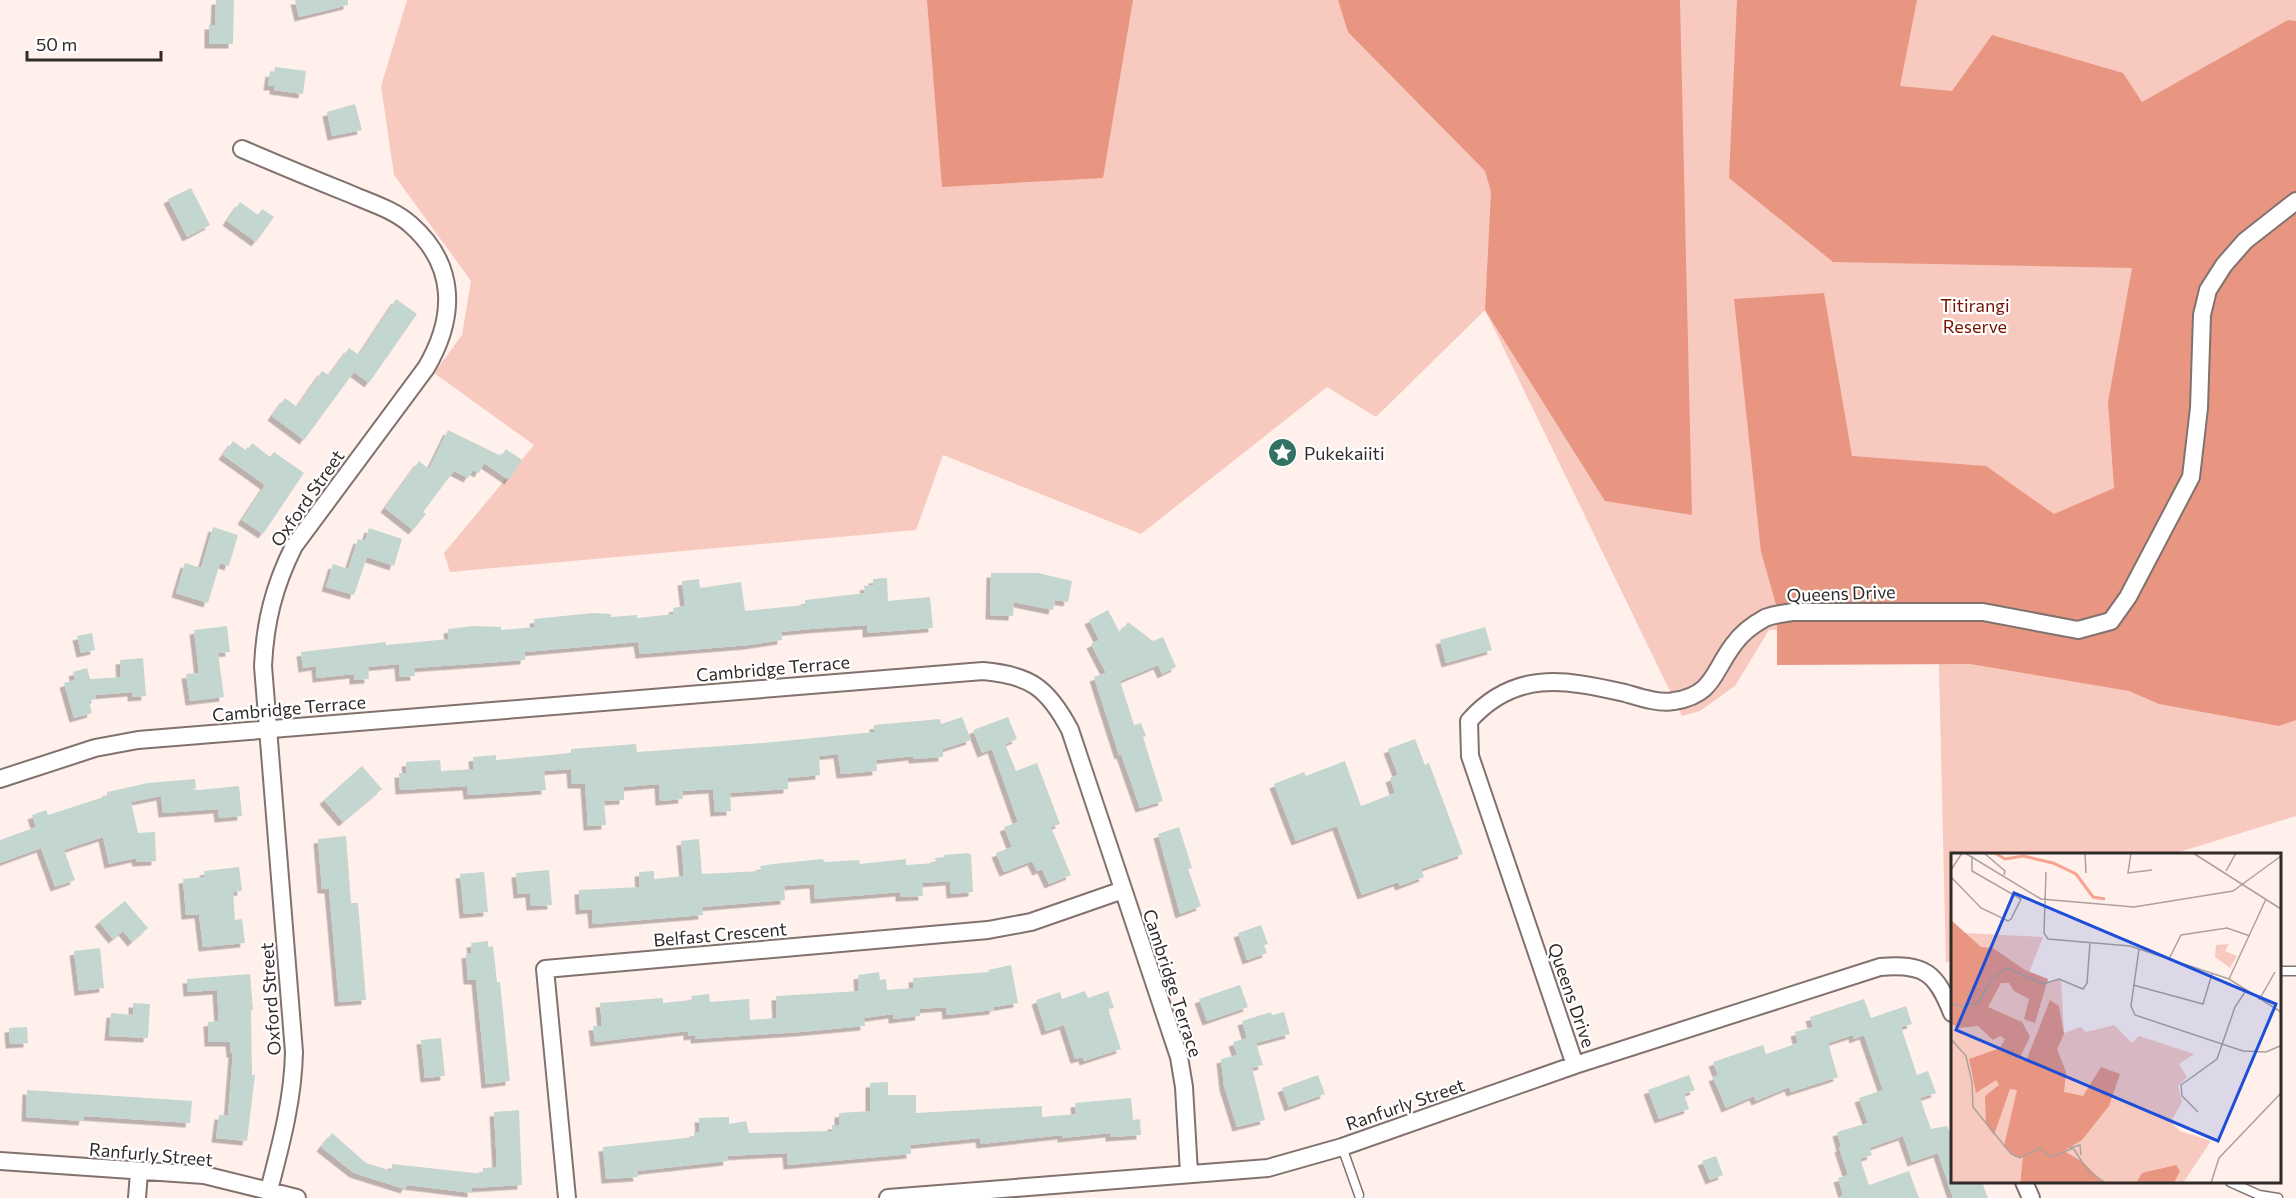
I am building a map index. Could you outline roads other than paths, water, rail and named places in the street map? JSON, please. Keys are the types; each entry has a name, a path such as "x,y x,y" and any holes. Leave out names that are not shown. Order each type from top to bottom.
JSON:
{"street":[{"name":"Oxford Street","path":"242,149 382,208 408,222 425,239 437,259 445,278 448,296 447,318 440,344 426,368 294,546 279,577 265,634 263,666 294,1052 292,1095 269,1190"},
{"name":"Queens Drive","path":"1575,1065 1470,756 1468,721 1483,705 1502,693 1526,684 1563,681 1671,702 1695,697 1708,687 1734,644 1767,616 1792,612 1983,612 2078,630 2111,621 2128,597 2191,477 2199,408 2202,315 2208,290 2224,265 2245,241 2296,201"},
{"name":"Cambridge Terrace","path":"0,779 95,748 138,740 971,672 1010,673 1027,679 1042,690 1057,705 1066,722 1179,1058 1184,1087 1189,1173"},
{"name":"Belfast Crescent","path":"567,1198 545,969 988,930 1031,922 1123,890"},
{"name":"Ranfurly Street","path":"888,1198 941,1196 1268,1168 1342,1147 1575,1065 1880,968 1902,965 1918,968 1934,976 1951,1009"},
{"name":"Ranfurly Street","path":"0,1161 204,1175 297,1198"},
{"path":"137,1198 139,1172"},
{"path":"2024,1183 2031,1198"}],"lane":[{"path":"1342,1147 1359,1195"},
{"path":"2232,1183 2259,1195 2278,1198"}],"place":[{"name":"Pukekaiiti","path":"1283,453"}],"park label":[{"name":"Titirangi Reserve","path":"1975,315"}]}
